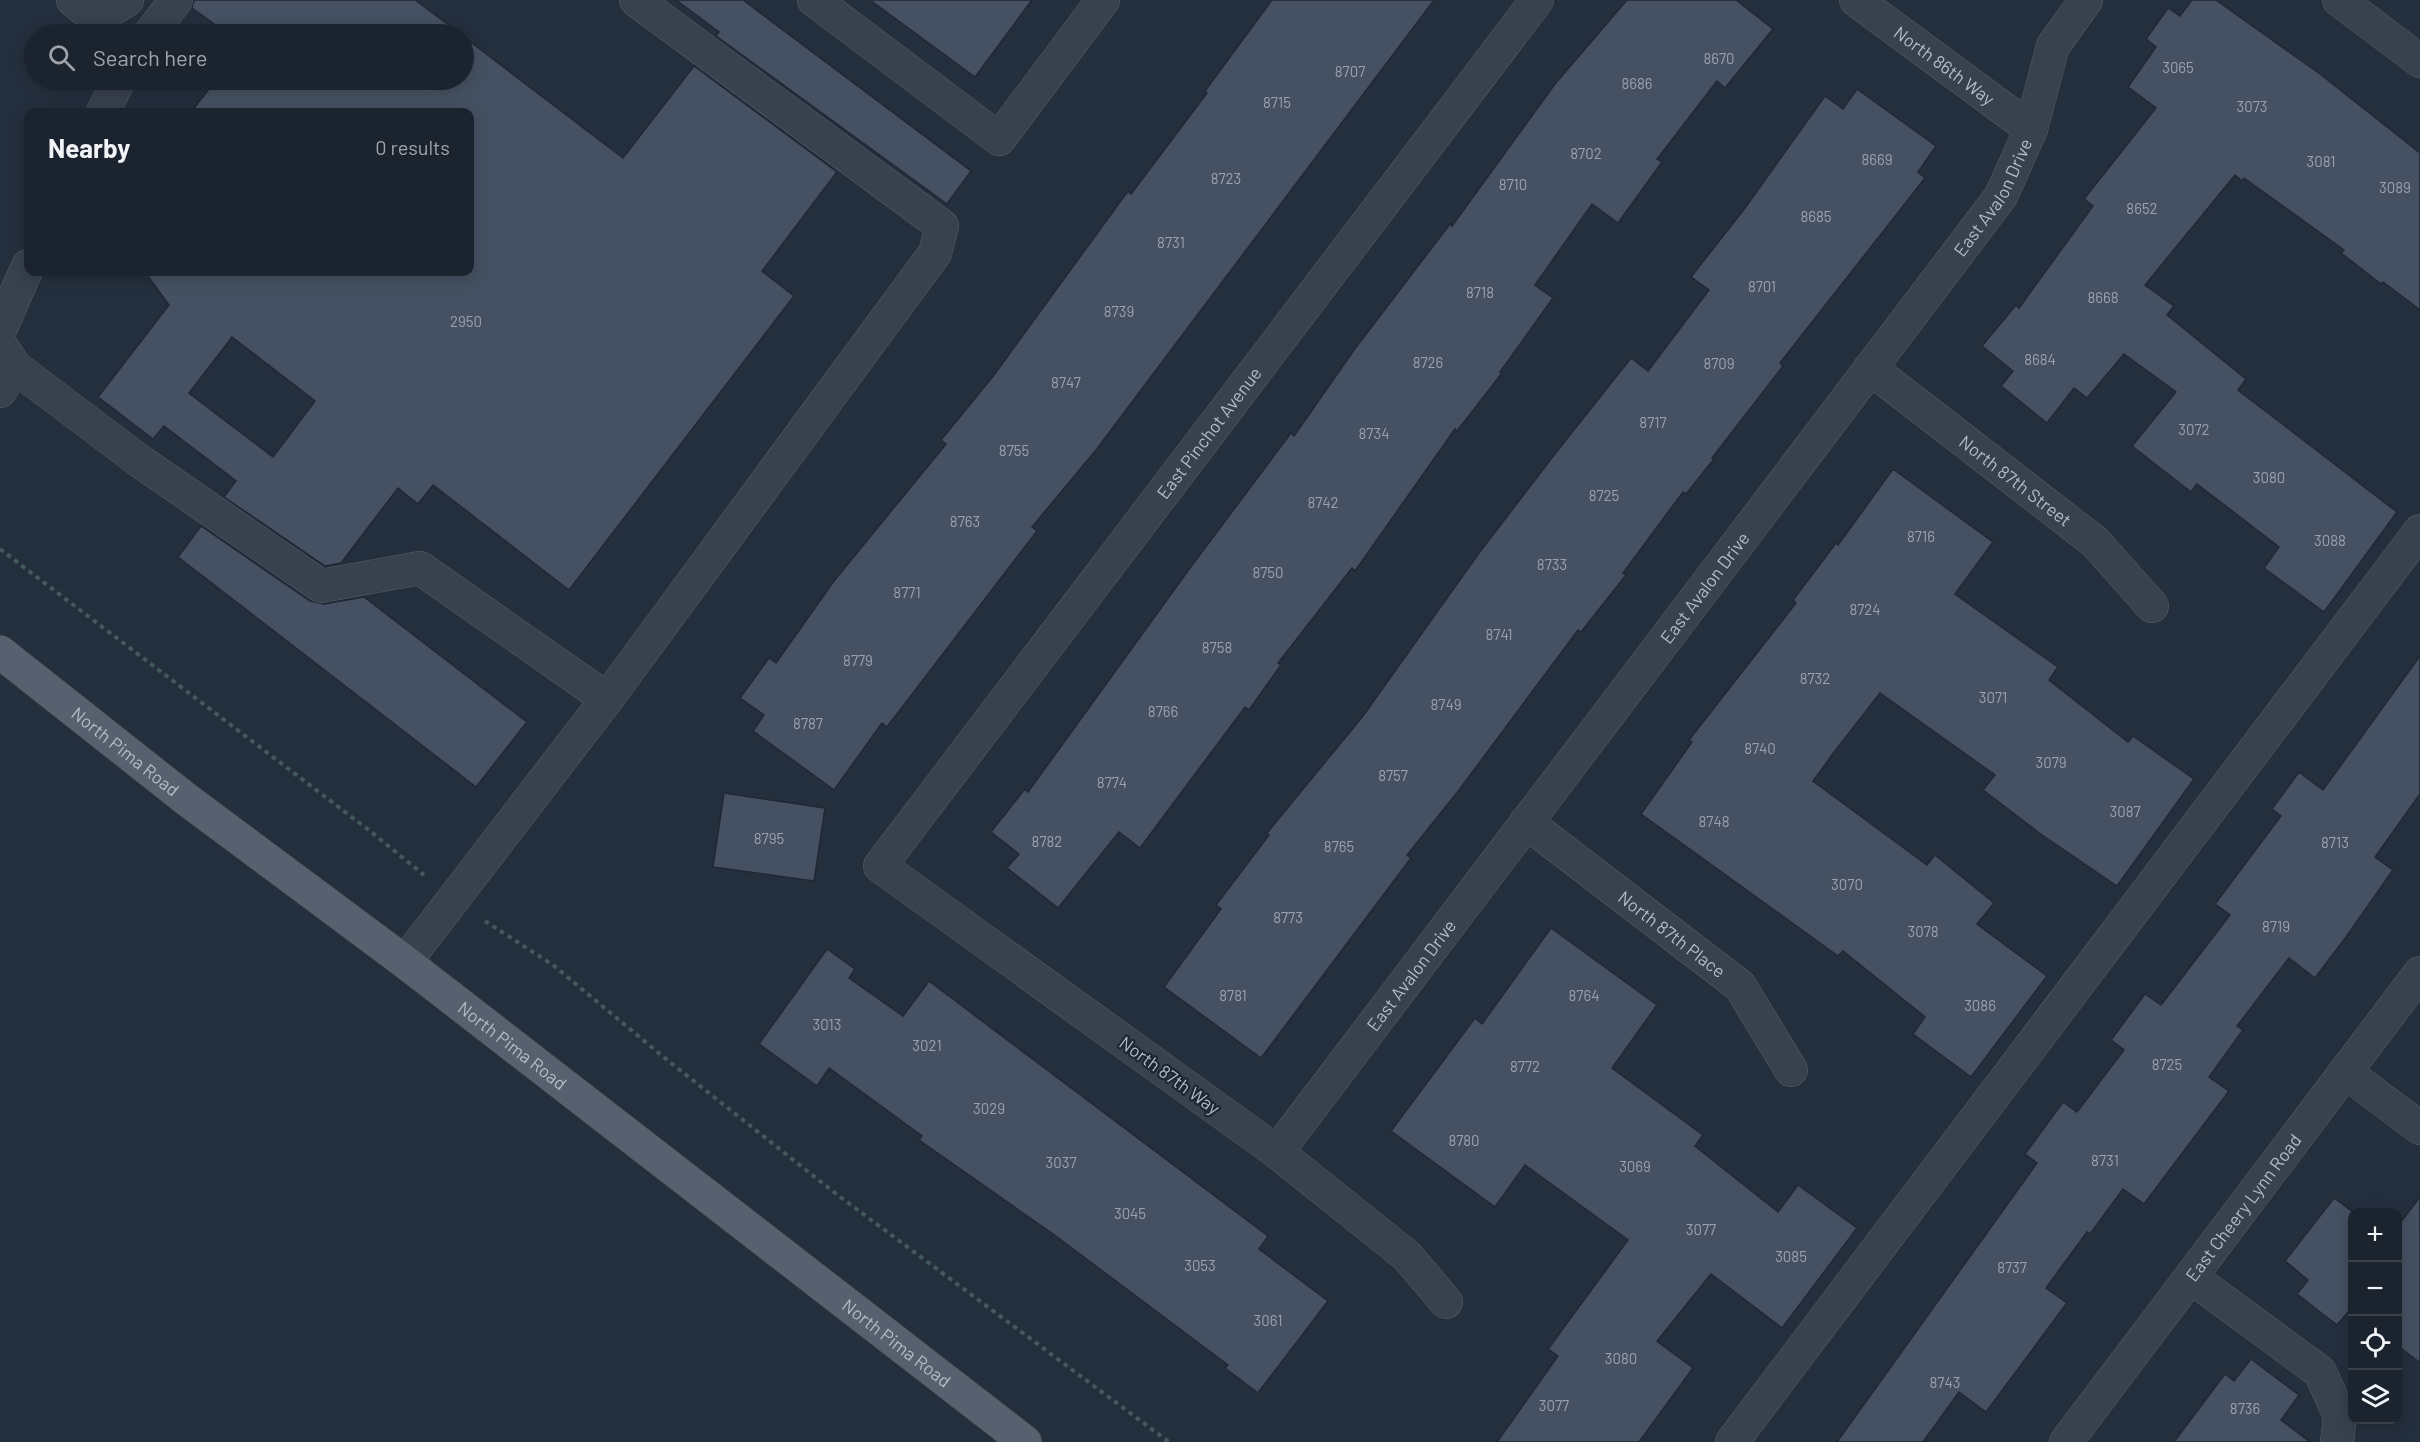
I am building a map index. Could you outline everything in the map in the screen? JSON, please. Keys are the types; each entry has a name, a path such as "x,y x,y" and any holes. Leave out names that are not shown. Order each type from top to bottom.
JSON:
{"main road":[{"name":"North Pima Road","path":"0,652 186,799 405,962 1025,1442"}],"street":[{"path":"73,0 84,9 104,14 127,0"},
{"path":"158,24 176,0"},
{"path":"405,962 607,699 934,253 942,226 636,0"},
{"path":"814,0 999,139 1103,0"},
{"name":"East Pinchot Avenue","path":"880,866 1537,0"},
{"name":"North 86th Way","path":"1856,0 2031,129"},
{"name":"East Avalon Drive","path":"1277,1152 2001,196 2031,129 2053,46 2086,0"},
{"path":"2339,0 2420,61"},
{"path":"105,108 114,90"},
{"path":"0,330 24,275"},
{"path":"5,368 321,586 420,568 607,699"},
{"name":"North 87th Street","path":"1870,368 2095,542 2152,606"},
{"path":"1732,1442 2420,531"},
{"name":"North 87th Place","path":"1526,822 1740,986 1791,1070"},
{"name":"North 87th Way","path":"880,866 1277,1152 1407,1256 1446,1302"},
{"name":"East Cheery Lynn Road","path":"2066,1442 2420,973"},
{"path":"2345,1072 2420,1128"},
{"path":"2191,1277 2320,1372 2340,1416 2337,1442"}],"path":[{"path":"0,549 455,899 553,965 661,1055 835,1193 1169,1442"}],"building":[{"path":"194,0 415,0 447,24 214,24 192,8"},
{"path":"676,0 743,0 971,171 947,204 716,36 719,32"},
{"path":"870,0 1032,0 975,77"},
{"path":"1272,0 1434,0 1096,450 1032,527 1037,531 887,727 882,723 834,790 753,731 764,715 740,698 769,658 776,663 834,581 946,444 941,440 994,375 1128,191 1131,194 1207,93 1205,91"},
{"path":"1627,0 1736,0 1773,29 1725,88 1717,81 1657,159 1662,162 1618,223 1592,204 1535,285 1553,298 1500,372 1502,373 1457,431 1455,429 1355,571 1352,568 1278,663 1281,665 1249,710 1245,707 1140,848 1119,832 1058,908 1007,868 1019,854 991,832 1025,789 1028,792 1190,568 1291,433 1294,436 1354,350 1450,224 1452,226 1555,84"},
{"path":"2192,0 2216,0 2320,74 2420,153 2420,310 2341,253 2344,250 2244,178 2242,181 2235,175 2145,285 2174,306 2167,315 2246,379 2238,390 2397,512 2324,612 2264,568 2279,547 2197,484 2191,492 2132,446 2176,392 2124,354 2087,398 2074,388 2047,423 2001,386 2013,371 1982,346 2016,305 2019,308 2093,206 2084,199 2156,108 2128,87 2156,47 2146,39 2168,8 2180,16"},
{"path":"474,45 623,158 694,66 837,172 762,271 794,296 569,590 433,485 418,504 398,488 341,563 325,566 224,497 236,481 164,426 153,439 98,397 169,305 148,276 474,276 474,108 194,108 208,90 474,90","holes":["232,337 315,401 273,457 189,393"]},
{"path":"1857,89 1936,146 1918,172 1925,178 1780,363 1783,366 1712,458 1714,459 1686,494 1683,492 1623,573 1626,575 1581,632 1578,630 1459,790 1407,855 1411,858 1261,1058 1164,987 1221,909 1216,905 1269,835 1267,833 1363,716 1479,553 1558,450 1631,358 1648,371 1709,290 1691,277 1745,208 1825,96 1843,109"},
{"path":"1893,469 1993,542 1955,594 2058,667 2049,680 2128,742 2133,736 2194,779 2117,886 2042,835 1983,790 1995,775 1880,693 1835,751 1813,781 1927,865 1935,855 1994,903 1977,924 2047,976 1971,1077 1913,1034 1925,1017 1843,951 1838,956 1641,814 1692,742 1689,740 1796,603 1793,600 1836,543 1838,545"},
{"path":"201,526 310,601 324,604 364,597 527,722 476,787 178,557"},
{"path":"2420,656 2420,794 2375,857 2393,870 2346,937 2315,978 2289,958 2237,1026 2243,1030 2209,1077 2229,1091 2144,1204 2123,1189 2090,1234 2087,1232 2046,1288 2067,1303 1986,1412 1959,1392 1923,1442 1837,1442 2037,1163 2025,1154 2063,1102 2077,1112 2124,1050 2111,1040 2145,994 2161,1005 2230,915 2215,904 2281,816 2272,809 2299,772 2323,790"},
{"path":"724,793 825,808 814,881 713,867"},
{"path":"1551,928 1657,1005 1612,1068 1703,1135 1695,1146 1778,1212 1798,1185 1857,1228 1782,1328 1711,1274 1657,1341 1693,1368 1639,1442 1497,1442 1558,1356 1548,1349 1628,1240 1525,1165 1495,1207 1391,1131 1475,1018 1482,1024"},
{"path":"827,949 855,969 849,978 903,1016 929,981 1268,1236 1259,1249 1328,1301 1258,1393 1225,1368 1228,1365 1053,1234 919,1140 922,1136 829,1068 817,1086 759,1044"},
{"path":"2420,1197 2420,1363 2402,1349 2402,1220"},
{"path":"2334,1198 2348,1208 2348,1312 2337,1325 2297,1294 2308,1280 2285,1261"},
{"path":"2251,1359 2299,1395 2281,1420 2310,1442 2174,1442 2225,1374 2234,1381"}]}
